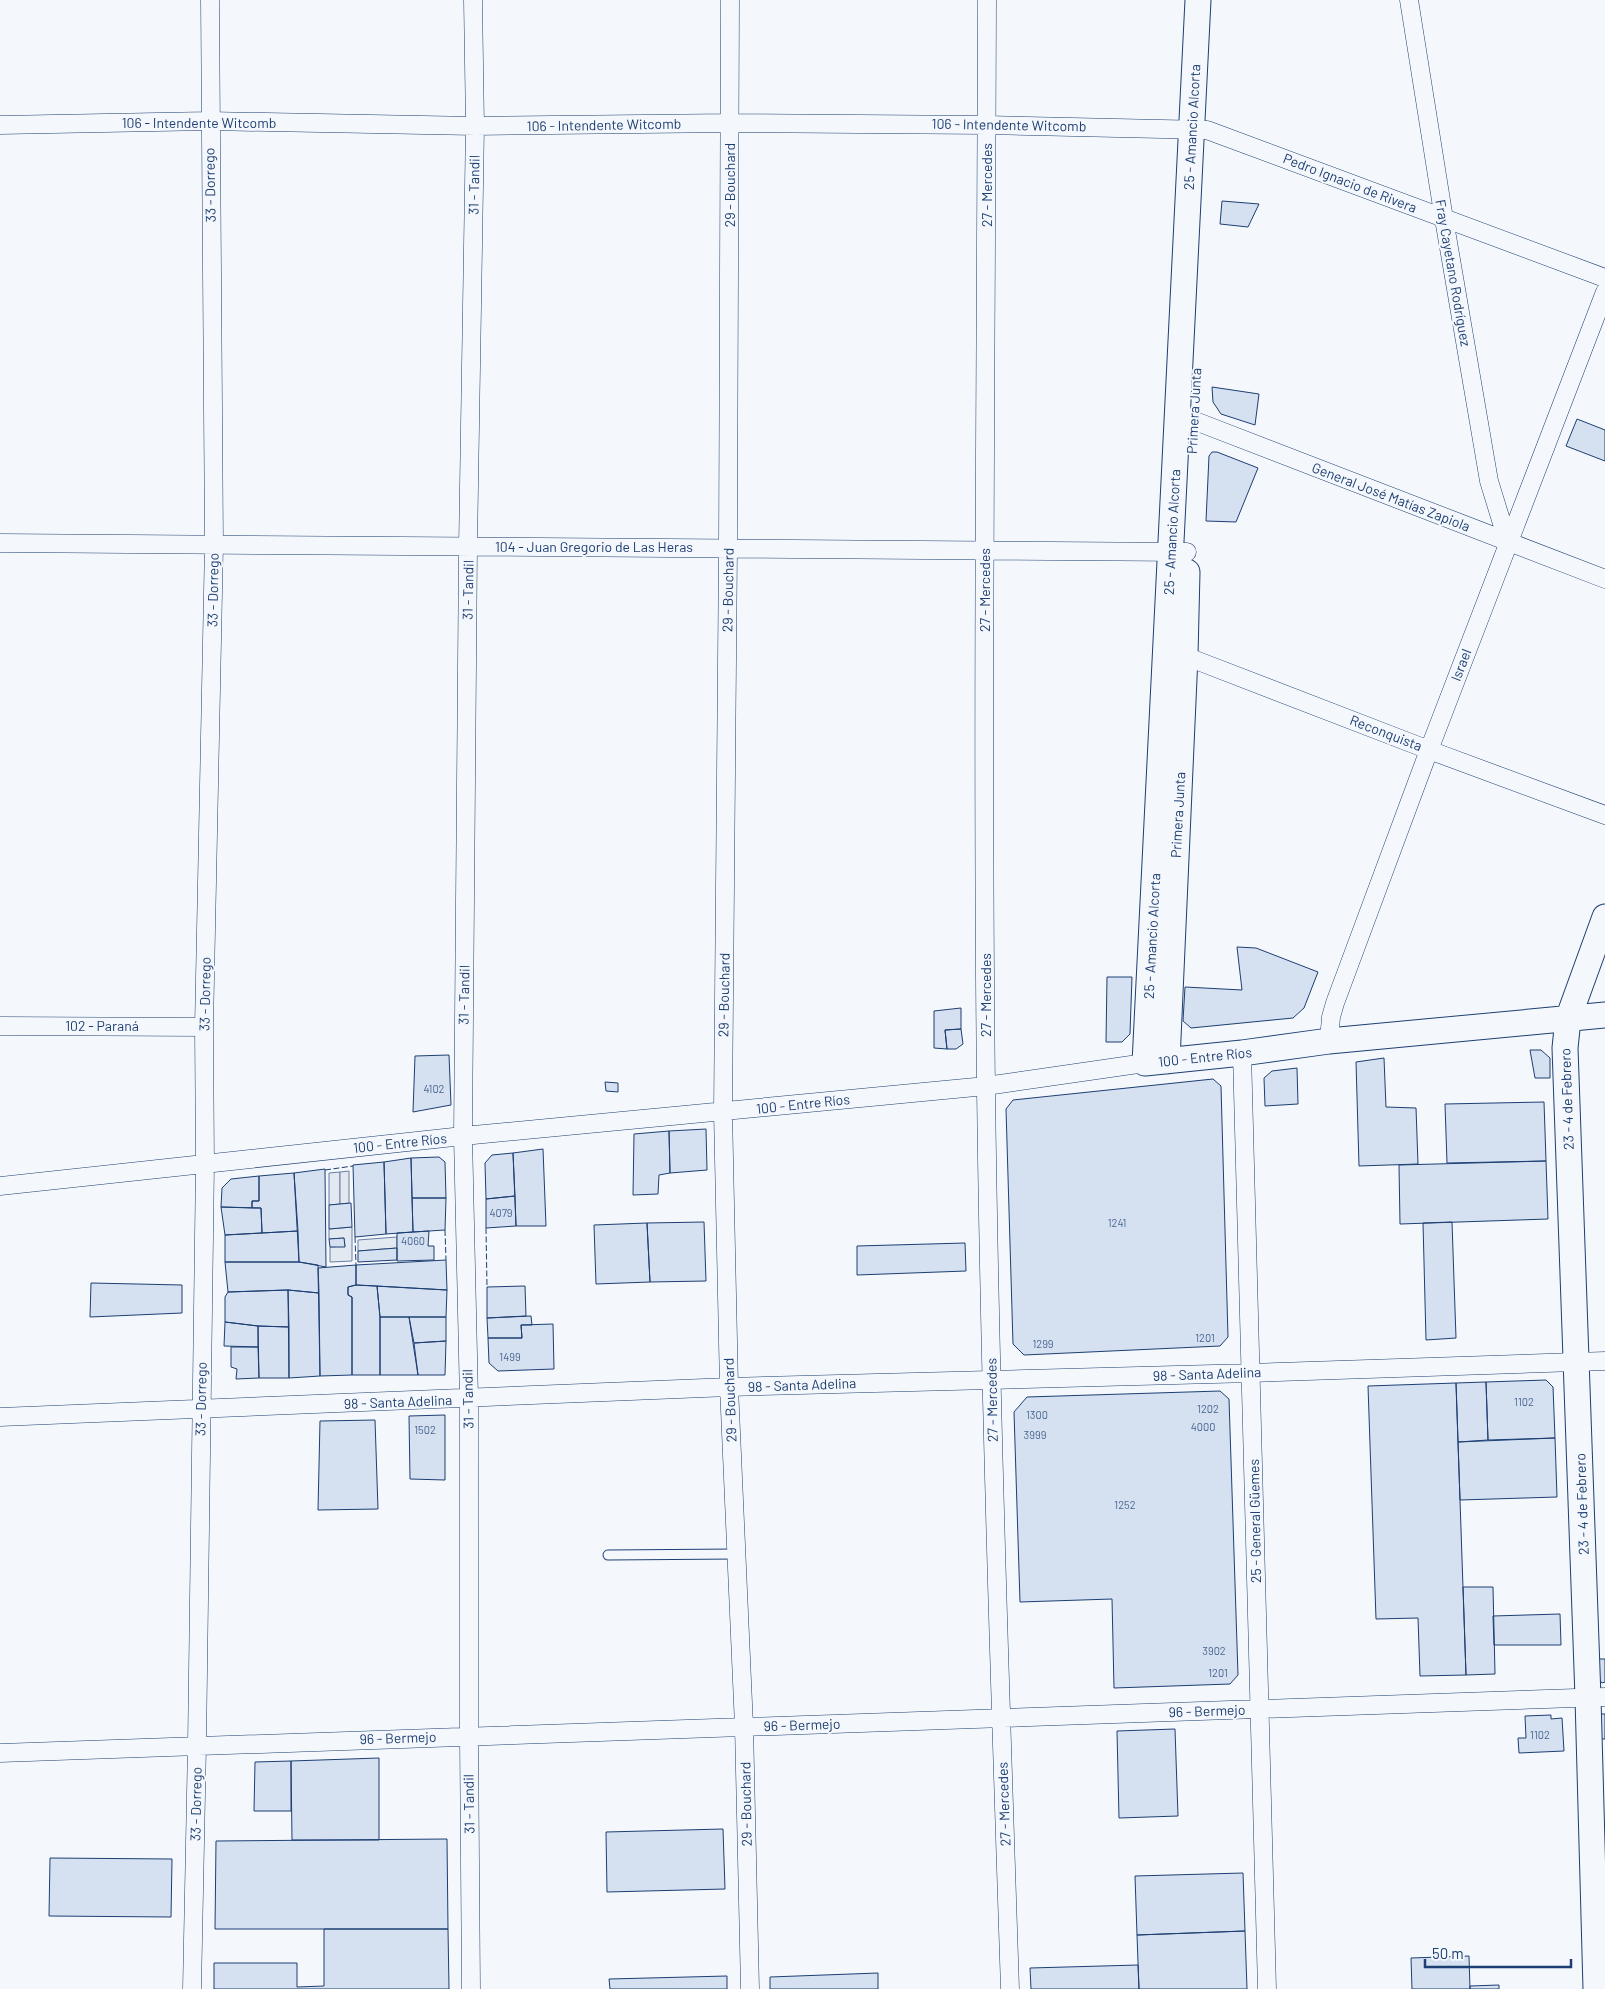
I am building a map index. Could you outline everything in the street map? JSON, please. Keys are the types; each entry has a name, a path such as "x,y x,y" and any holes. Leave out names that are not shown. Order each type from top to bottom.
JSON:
{"main road":[{"name":"25 - Amancio Alcorta","path":"1198,0 1200,129"},
{"name":"Primera Junta","path":"1156,1062 1200,129 1214,0"},
{"name":"23 - 4 de Febrero","path":"1596,1989 1597,1698 1577,1363 1565,1048 1568,1019 1605,916"},
{"name":"100 - Entre Ríos","path":"1156,1062 1329,1041 1605,1015"}],"street":[{"name":"33 - Dorrego","path":"192,1989 198,1745 200,1409 205,1164 204,1027 214,544 209,121 210,0"},
{"name":"31 - Tandil","path":"471,1989 469,1399 463,1136 468,547 475,126 473,0"},
{"name":"29 - Bouchard","path":"730,0 723,1112 729,1387 744,1726 750,1989"},
{"name":"27 - Mercedes","path":"987,0 986,1086 991,1380 1010,1989"},
{"name":"Fray Cayetano Rodríguez","path":"1409,0 1489,481 1508,543"},
{"name":"106 - Intendente Witcomb","path":"0,125 209,121 475,126 730,123 987,124 1200,129"},
{"name":"Pedro Ignacio de Rivera","path":"1200,129 1605,278"},
{"name":"Israel","path":"1329,1041 1331,1017 1335,1003 1428,750 1605,292"},
{"name":"General José Matías Zapiola","path":"1185,417 1605,579"},
{"name":"104 - Juan Gregorio de Las Heras","path":"0,543 1179,552"},
{"name":"Reconquista","path":"1175,654 1605,815"},
{"name":"102 - Paraná","path":"0,1026 204,1027"},
{"name":"25 - General Güemes","path":"1242,1053 1267,1989"},
{"name":"100 - Entre Ríos","path":"0,1186 463,1136 986,1086 1156,1062"},
{"name":"98 - Santa Adelina","path":"0,1418 729,1387 1605,1361"},
{"name":"96 - Bermejo","path":"0,1753 1597,1698"}],"lane":[{"path":"608,1555 736,1554"}],"shaded area":[{"path":"349,1171 349,1203 340,1204 340,1172"},
{"path":"340,1172 340,1204 329,1205 329,1173"},
{"path":"352,1227 352,1261 330,1262 330,1247 345,1246 344,1238 329,1239 329,1229"},
{"path":"397,1237 397,1248 358,1251 358,1240"}],"building":[{"path":"1222,201 1259,204 1248,227 1220,224"},
{"path":"1212,387 1259,394 1255,425 1221,414 1213,402"},
{"path":"1577,419 1605,430 1605,461 1566,446"},
{"path":"1212,452 1217,452 1258,468 1236,522 1206,521 1209,456"},
{"path":"1237,947 1256,948 1318,972 1304,1008 1293,1018 1191,1028 1183,1021 1185,987 1242,990"},
{"path":"1107,977 1132,977 1130,1034 1122,1042 1106,1042"},
{"path":"961,1008 961,1029 945,1030 947,1049 934,1048 934,1011"},
{"path":"961,1029 963,1044 956,1049 947,1049 945,1030"},
{"path":"1530,1050 1541,1050 1550,1058 1550,1078 1535,1078"},
{"path":"449,1055 451,1105 413,1112 415,1056"},
{"path":"1384,1058 1386,1107 1416,1108 1418,1164 1359,1166 1356,1062"},
{"path":"1297,1068 1298,1104 1265,1106 1264,1078 1272,1071"},
{"path":"1213,1079 1221,1086 1228,1337 1220,1346 1024,1355 1013,1344 1006,1109 1013,1100"},
{"path":"605,1082 618,1083 618,1092 606,1091"},
{"path":"1544,1102 1546,1161 1447,1163 1445,1104"},
{"path":"706,1129 707,1170 670,1173 669,1131"},
{"path":"669,1131 670,1173 659,1175 658,1194 633,1195 634,1134"},
{"path":"543,1149 546,1226 516,1226 513,1153"},
{"path":"513,1153 515,1196 486,1199 485,1163 492,1155"},
{"path":"439,1157 445,1162 446,1198 412,1198 411,1158"},
{"path":"411,1158 413,1232 386,1234 384,1162"},
{"path":"1546,1161 1548,1219 1400,1224 1399,1165"},
{"path":"384,1162 386,1234 355,1237 353,1165"},
{"path":"325,1169 326,1267 299,1262 294,1173"},
{"path":"294,1173 298,1231 262,1233 261,1208 252,1208 252,1201 259,1201 259,1176"},
{"path":"259,1176 259,1201 252,1201 252,1208 221,1207 222,1188 231,1179"},
{"path":"515,1196 516,1226 486,1228 486,1199"},
{"path":"412,1198 446,1198 445,1230 413,1232"},
{"path":"351,1203 352,1227 329,1229 329,1205"},
{"path":"221,1207 261,1208 262,1233 225,1235"},
{"path":"704,1222 706,1281 650,1282 647,1223"},
{"path":"1452,1222 1456,1338 1426,1340 1423,1223"},
{"path":"647,1223 650,1282 596,1284 594,1225"},
{"path":"298,1231 299,1262 225,1262 225,1235"},
{"path":"429,1231 428,1246 434,1246 434,1260 397,1261 397,1233"},
{"path":"344,1238 345,1247 330,1247 329,1239"},
{"path":"965,1243 966,1271 857,1275 857,1246"},
{"path":"397,1248 397,1260 358,1262 358,1251"},
{"path":"446,1260 447,1290 356,1285 356,1265"},
{"path":"225,1262 299,1262 318,1265 319,1293 288,1290 228,1292"},
{"path":"356,1265 356,1285 348,1287 348,1295 352,1297 352,1375 320,1376 318,1268"},
{"path":"91,1283 182,1285 182,1313 90,1317"},
{"path":"356,1285 377,1286 380,1317 380,1375 352,1375 352,1297 348,1295 348,1287"},
{"path":"377,1286 447,1290 446,1317 380,1317"},
{"path":"525,1286 526,1316 487,1318 487,1287"},
{"path":"288,1290 319,1293 320,1376 289,1378"},
{"path":"288,1290 289,1327 225,1322 225,1297 228,1292"},
{"path":"531,1316 532,1325 521,1325 522,1338 488,1338 487,1318"},
{"path":"380,1317 409,1317 418,1375 380,1375"},
{"path":"409,1317 446,1317 446,1341 414,1343"},
{"path":"225,1322 258,1326 258,1347 224,1346"},
{"path":"553,1324 554,1369 498,1371 489,1363 488,1338 522,1338 521,1325"},
{"path":"258,1326 289,1327 289,1378 259,1378"},
{"path":"446,1341 445,1375 418,1375 414,1343"},
{"path":"231,1347 258,1347 259,1378 236,1379 237,1369 231,1367"},
{"path":"1546,1380 1553,1387 1555,1438 1488,1440 1486,1382"},
{"path":"1486,1382 1488,1440 1458,1442 1456,1383"},
{"path":"1456,1383 1466,1675 1420,1676 1418,1618 1376,1619 1368,1386"},
{"path":"1220,1391 1229,1399 1238,1675 1230,1684 1114,1688 1112,1599 1020,1602 1014,1412 1027,1397"},
{"path":"445,1415 445,1480 410,1479 409,1416"},
{"path":"375,1420 378,1509 318,1510 320,1421"},
{"path":"1555,1438 1557,1497 1460,1500 1458,1442"},
{"path":"1463,1587 1493,1587 1495,1674 1466,1675"},
{"path":"1560,1614 1561,1645 1494,1645 1493,1616"},
{"path":"1597,1659 1605,1659 1605,1682 1602,1683 1597,1677"},
{"path":"1600,1714 1605,1714 1605,1739 1600,1739"},
{"path":"1551,1715 1551,1719 1562,1718 1564,1751 1519,1753 1518,1738 1526,1738 1525,1716"},
{"path":"1175,1729 1178,1816 1119,1818 1117,1731"},
{"path":"379,1758 379,1840 292,1840 291,1761"},
{"path":"291,1761 291,1811 254,1811 255,1762"},
{"path":"723,1829 725,1889 607,1892 606,1832"},
{"path":"447,1839 448,1929 215,1929 216,1841"},
{"path":"50,1858 172,1859 171,1917 49,1916"},
{"path":"1243,1873 1245,1931 1137,1935 1135,1876"},
{"path":"324,1929 448,1929 449,1989 214,1989 214,1963 297,1963 297,1987 324,1986"},
{"path":"1245,1931 1247,1989 1139,1989 1137,1935"},
{"path":"1469,1956 1470,1989 1412,1989 1411,1958"},
{"path":"1138,1965 1139,1989 1031,1989 1030,1968"},
{"path":"878,1973 878,1989 770,1989 770,1977"},
{"path":"727,1976 727,1989 610,1989 609,1979"},
{"path":"1499,1985 1499,1989 1470,1989 1470,1986"}],"fence":[{"path":"325,1170 353,1166"},
{"path":"486,1228 487,1287"},
{"path":"445,1230 446,1260"},
{"path":"355,1237 356,1265"}]}
